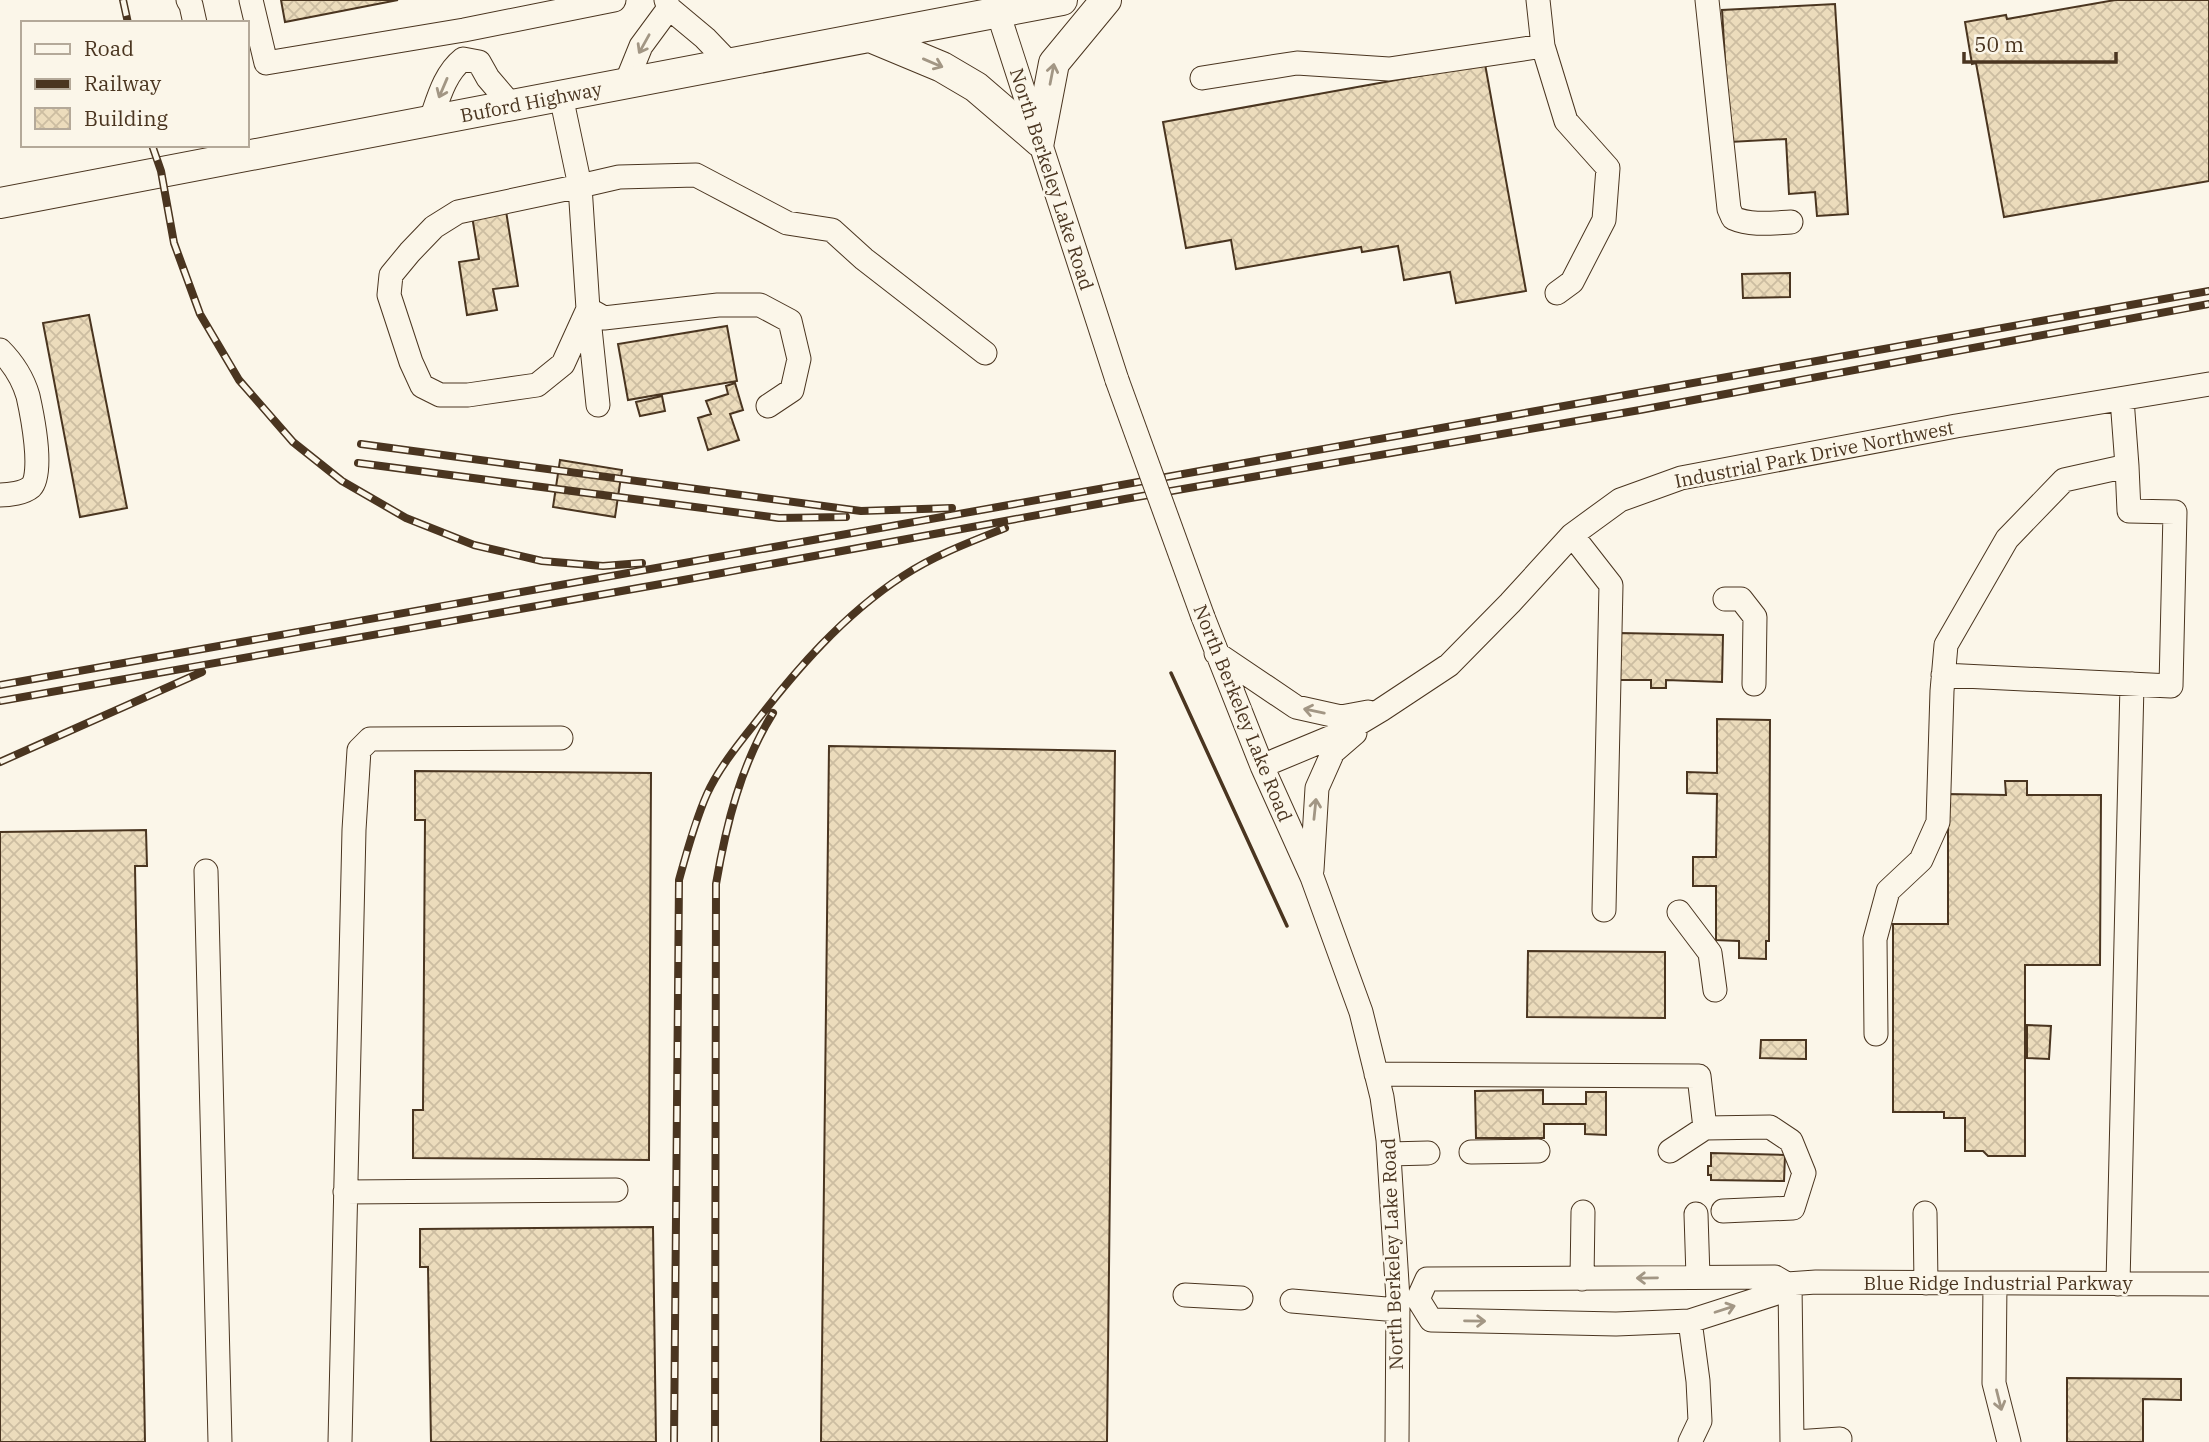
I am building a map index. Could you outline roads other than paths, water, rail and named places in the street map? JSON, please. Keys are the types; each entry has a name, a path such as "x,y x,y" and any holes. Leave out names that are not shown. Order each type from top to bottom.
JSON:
{"main road":[{"name":"Buford Highway","path":"0,203 223,153 430,122 870,37 996,6 1062,0"},
{"path":"870,37 942,67 976,87 1040,141 1054,63 1106,0"}],"street":[{"path":"187,0 195,21"},
{"path":"251,0 266,63 464,30 614,0"},
{"path":"1538,0 1543,46 1566,121 1608,168 1604,220 1572,282 1557,293"},
{"path":"1707,0 1729,209 1733,218 1739,221 1755,224 1791,222"},
{"path":"626,83 641,46 667,4 729,63"},
{"name":"North Berkeley Lake Road","path":"996,6 1117,380 1216,653 1262,766 1312,877 1361,1012 1382,1097 1405,1303 1397,1442"},
{"path":"463,59 464,30"},
{"path":"1202,78 1297,63 1389,69 1543,46"},
{"path":"430,122 445,82 454,66 463,59 479,62 488,78 512,106"},
{"path":"561,96 580,186 588,309 598,405"},
{"path":"588,309 563,364 537,385 468,395 440,395 422,386 411,362 389,295 391,275 434,227 458,212 619,177 695,174 787,223 832,230 864,259 985,353"},
{"path":"588,309 604,318 718,305 760,306 790,321 799,359 792,390 768,406"},
{"path":"0,350 11,360 27,395 38,467 36,480 29,489 0,495"},
{"name":"Industrial Park Drive Northwest","path":"1262,766 1346,731 1449,665 1572,536 1620,500 1681,478 1956,426 2209,384"},
{"path":"1943,675 2171,686 2175,512 2129,511 2122,399"},
{"path":"1876,1034 1875,939 1888,891 1921,860 1938,822 1946,645 2007,539 2064,480 2127,466"},
{"path":"1572,536 1611,584 1604,910"},
{"path":"1725,599 1741,599 1755,617 1754,684"},
{"path":"1216,653 1296,707 1341,717 1381,710"},
{"path":"2118,1284 2132,684"},
{"path":"1312,877 1317,788 1333,752 1381,710"},
{"path":"340,1442 354,830 359,751 370,739 561,738"},
{"path":"206,871 220,1442"},
{"path":"1679,912 1710,953 1715,990"},
{"path":"1376,1074 1699,1076 1705,1128"},
{"path":"1670,1151 1705,1128 1769,1127 1791,1141 1804,1173 1793,1208 1723,1211"},
{"path":"1471,1152 1538,1151"},
{"path":"1389,1154 1428,1153"},
{"path":"345,1192 616,1190"},
{"path":"1582,1279 1583,1212"},
{"path":"1925,1213 1926,1283"},
{"path":"1696,1214 1698,1277"},
{"name":"Blue Ridge Industrial Parkway","path":"1788,1284 1777,1293 1690,1321 1616,1324 1431,1320 1405,1303 1427,1279 1775,1277 1788,1284 2209,1284"},
{"path":"1995,1283 1994,1383 2009,1442"},
{"path":"1788,1284 1794,1442 1840,1439"},
{"path":"1185,1295 1241,1298"},
{"path":"1292,1301 1405,1303"},
{"path":"1690,1321 1700,1421 1690,1442"}],"railway":[{"path":"123,0 128,21"},
{"path":"153,147 161,171 174,243 200,314 239,380 293,442 342,481 406,518 474,545 542,561 603,566 642,563"},
{"path":"0,685 2209,291"},
{"path":"0,701 1125,499 1640,410 2209,304"},
{"path":"361,444 861,511 952,508"},
{"path":"358,463 779,518 846,517"},
{"path":"674,1442 679,880 699,815 711,785 734,751 785,685 840,626 881,591 915,568 1005,528"},
{"path":"0,762 202,672"},
{"path":"715,1442 716,884 736,796 752,753 773,713"}]}
